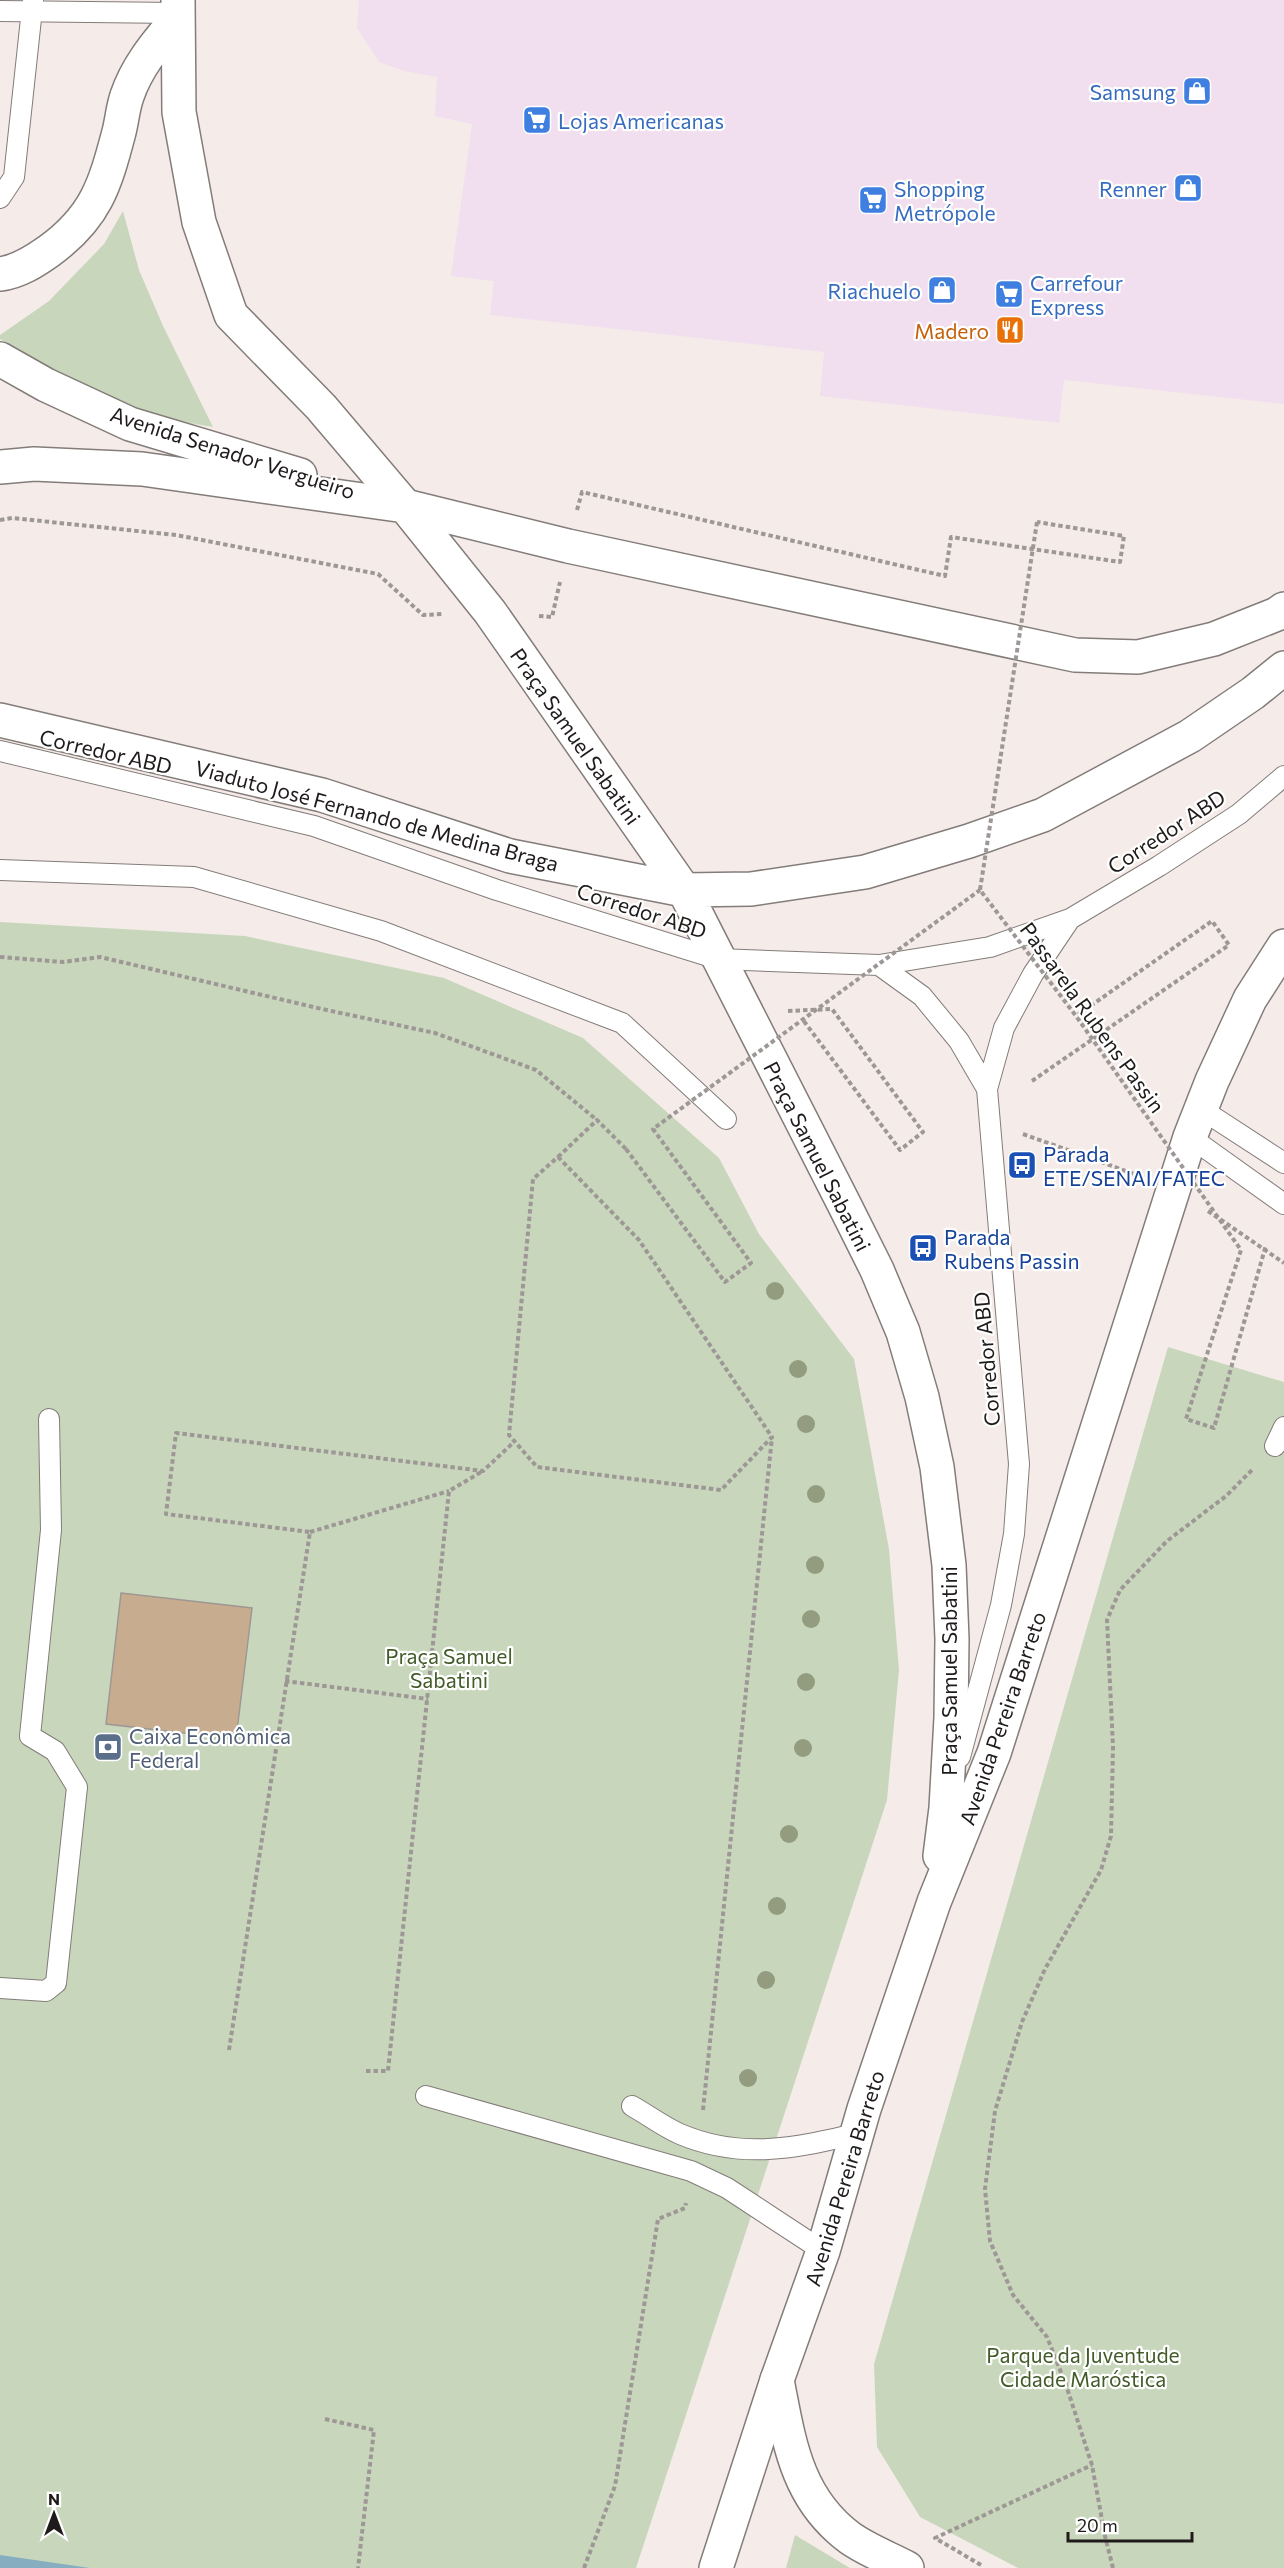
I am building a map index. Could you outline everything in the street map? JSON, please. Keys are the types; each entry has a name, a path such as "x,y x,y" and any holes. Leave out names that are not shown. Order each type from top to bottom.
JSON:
{"main road":[{"path":"0,274 8,273 37,260 65,240 81,224 97,202 108,172 127,96 149,52 177,11"},
{"name":"Praça Samuel Sabatini","path":"177,11 179,112 197,211 231,315 321,407 405,506 490,612 684,890 877,1270 903,1332 922,1397 937,1467 949,1565 952,1639 951,1718 946,1808 934,1902"},
{"name":"Avenida Senador Vergueiro","path":"0,359 46,385 130,424 405,506"},
{"path":"0,467 34,464 142,469 405,506 568,546 1075,655 1138,657 1214,639 1277,614 1284,609"},
{"path":"684,890 751,889 865,872 969,841 1043,815 1190,736 1253,693 1284,668"},
{"name":"Viaduto José Fernando de Medina Braga","path":"0,720 322,795 510,856 684,890"},
{"name":"Avenida Pereira Barreto","path":"716,2568 777,2380 823,2251 856,2134 934,1902 994,1753 1195,1123 1250,999 1284,946"},
{"path":"777,2380 789,2443 802,2481 819,2511 851,2538 907,2568"}],"lane":[{"path":"0,10 32,6 177,11"},
{"path":"0,198 14,177 32,6"},
{"name":"Corredor ABD","path":"0,751 314,826 497,890 718,960 879,965 990,947 1070,919 1159,866 1239,814 1284,776"},
{"path":"0,870 194,877 381,931 622,1023 726,1119"},
{"name":"Corredor ABD","path":"946,1808 1000,1605 1014,1534 1019,1464 987,1089 1004,1028 1033,974 1070,919"},
{"path":"879,965 922,996 959,1041 987,1089"},
{"path":"1195,1123 1284,1162"},
{"path":"1195,1123 1284,1204"},
{"path":"0,1988 46,1991 56,1983 78,1787 55,1751 30,1736 51,1530 50,1419"},
{"path":"1275,1446 1284,1427"},
{"path":"426,2096 691,2171 727,2188 823,2251"},
{"path":"633,2106 678,2133 720,2147 762,2151 799,2147 856,2134"}],"path":[{"path":"0,957 63,962 100,957 435,1033 536,1070 597,1120 626,1149 725,1282 751,1263 653,1129 980,890 1037,522 1124,536 1120,562 1045,550"},
{"name":"Passarela Rubens Passin","path":"980,890 1076,1016 1241,1250 1186,1419 1214,1428 1266,1245"},
{"path":"1032,1081 1229,945 1212,921 1076,1016"},
{"path":"803,1020 900,1150 923,1132 831,1009"},
{"path":"597,1120 533,1179 509,1435 537,1467 720,1490 772,1437"},
{"path":"558,1157 639,1240 772,1437 706,2092 697,2141"},
{"path":"483,1471 176,1433 166,1514 310,1532 449,1491 483,1471 514,1442"},
{"path":"1113,2568 1092,2465 1047,2337 1013,2295 990,2241 985,2189 995,2112 1022,2022 1045,1969 1101,1870 1111,1836 1113,1747 1107,1620 1120,1590 1167,1541 1226,1496 1275,1446"},
{"path":"366,2071 388,2071 449,1491"},
{"path":"229,2050 310,1532"},
{"path":"285,1681 428,1699"},
{"path":"584,2568 615,2486 658,2219 685,2208 691,2171"},
{"path":"325,2419 374,2430 358,2568"},
{"path":"981,2565 936,2538 1092,2465"}],"shaded area":[{"name":"Shopping Metrópole","path":"359,0 1284,0 1284,404 1064,380 1059,423 820,396 824,352 490,315 494,281 451,276 472,124 435,116 437,77 404,71 379,62 357,28"}],"green space":[{"path":"123,211 139,270 163,326 213,427 154,417 61,378 0,339 0,335 49,301 104,244"},
{"name":"Praça Samuel Sabatini","path":"0,922 245,936 444,978 583,1038 719,1158 759,1234 854,1359 889,1549 899,1670 887,1800 636,2568 0,2568"},
{"name":"Parque da Juventude Cidade Maróstica","path":"1168,1347 1284,1382 1284,2568 1018,2568 920,2517 877,2447 874,2364"},
{"path":"795,2535 850,2568 786,2568"}],"water":[{"path":"0,2555 90,2568 0,2568"}],"building":[{"path":"121,1593 252,1608 236,1739 106,1724"}],"place":[{"name":"Samsung","path":"1197,91"},
{"name":"Lojas Americanas","path":"537,120"},
{"name":"Renner","path":"1188,188"},
{"name":"Shopping Metrópole","path":"873,200"},
{"name":"Riachuelo","path":"942,290"},
{"name":"Carrefour Express","path":"1009,294"},
{"name":"Madero","path":"1010,330"},
{"name":"Parada ETE/SENAI/FATEC","path":"1022,1165"},
{"name":"Parada Rubens Passin","path":"923,1248"},
{"name":"Caixa Econômica Federal","path":"108,1747"}]}
